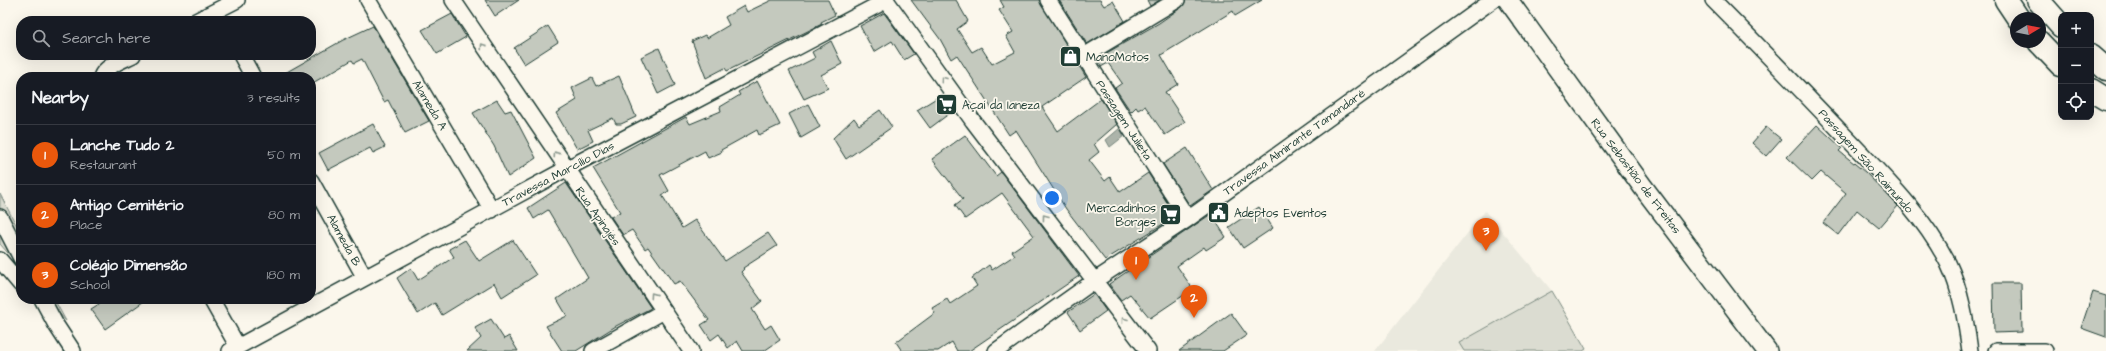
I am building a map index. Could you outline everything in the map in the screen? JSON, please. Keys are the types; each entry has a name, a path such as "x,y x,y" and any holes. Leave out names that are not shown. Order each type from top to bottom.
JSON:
{"main road":[{"path":"2006,0 2014,12"},
{"path":"2038,0 2058,23"},
{"path":"2045,48 2058,62"},
{"path":"2094,92 2106,99"}],"street":[{"path":"219,16 237,0"},
{"name":"Alameda A","path":"368,0 492,210"},
{"name":"Rua Apinajés","path":"453,0 690,351"},
{"path":"887,0 973,121 1148,351"},
{"name":"Travessa Marcílio Dias","path":"234,349 566,169 887,0"},
{"name":"Passagem Julieta","path":"1048,0 1188,219"},
{"path":"1084,56 1177,0"},
{"name":"Travessa Almirante Tamandaré","path":"996,351 1094,281 1188,219 1493,0"},
{"name":"Rua Sebastião de Freitas","path":"1508,0 1643,186 1767,351"},
{"name":"Passagem São Raimundo","path":"1713,0 1871,163 1902,197 1928,232 1948,264 1958,290 1970,351"},
{"path":"103,72 123,60"},
{"path":"244,60 250,72"},
{"name":"Alameda B","path":"316,190 364,278"},
{"path":"0,217 16,248"},
{"path":"0,260 16,279"},
{"path":"37,304 56,325"},
{"path":"45,304 73,351"},
{"path":"213,304 234,349"},
{"path":"593,351 664,311"},
{"path":"1996,351 2045,351"}],"shaded area":[{"path":"1120,128 1124,136 1110,147 1106,140"},
{"path":"0,194 16,224 16,262 0,244"},
{"path":"1485,211 1552,291 1587,351 1375,351"},
{"path":"1552,291 1586,349 1583,351 1464,351 1459,343"},
{"path":"51,304 57,304 66,321"}],"building":[{"path":"485,0 519,0 495,16"},
{"path":"772,0 828,0 835,15 821,22 822,24 727,71 725,68 706,78 692,41 705,35 707,38 729,25 725,17 744,6 747,12"},
{"path":"911,0 956,0 968,21 957,29 972,52 981,47 992,64 1015,52 1006,36 1013,32 999,10 1004,7 1000,0 1039,0 1086,77 1042,107 1058,131 1101,99 1117,124 1094,144 1099,152 1089,160 1105,181 1110,177 1120,192 1148,173 1176,216 1105,260 1066,209 1016,130 1009,135 957,55 951,59 940,39"},
{"path":"1059,0 1100,0 1104,6 1113,1 1125,21 1087,44"},
{"path":"1147,0 1160,0 1150,6"},
{"path":"1186,0 1262,0 1235,16 1233,11 1161,55 1178,84 1165,92 1185,122 1165,135 1145,106 1138,110 1136,107 1131,112 1115,88 1122,83 1108,63 1101,67 1096,59 1159,23 1182,7"},
{"path":"884,13 914,54 904,60 892,41 874,52 860,26"},
{"path":"452,14 466,37 437,54 422,30"},
{"path":"373,26 429,121 405,133 388,100 384,102 362,59 354,63 352,60 316,81 316,72 287,72 308,60 316,60 316,55 343,40"},
{"path":"548,26 558,42 524,64 514,48"},
{"path":"831,41 842,64 821,75 828,88 804,99 789,71 815,58 812,52"},
{"path":"659,48 675,85 658,94 641,57"},
{"path":"619,76 636,117 621,124 616,124 613,118 588,130 593,141 577,149 556,113 577,100 572,88 592,78 596,86"},
{"path":"757,81 780,125 759,135 757,130 721,150 722,152 708,158 705,151 660,175 669,191 662,195 682,228 695,220 725,261 768,233 777,246 743,268 744,269 741,272 762,301 752,309 765,329 771,325 780,340 764,351 743,351 737,341 728,348 719,334 711,340 701,325 709,320 680,281 674,284 648,247 645,249 632,230 623,235 611,217 620,212 593,168 686,117 690,124 721,111 720,107 740,95 738,92"},
{"path":"943,94 954,110 930,128 917,110"},
{"path":"497,100 505,112 511,110 536,158 508,177 494,146 473,113"},
{"path":"808,104 820,127 801,138 789,114"},
{"path":"880,110 892,127 846,159 833,138 854,118 859,125"},
{"path":"373,124 385,147 373,153 370,148 328,170 319,153"},
{"path":"1817,125 1842,148 1839,151 1865,172 1898,206 1879,228 1857,210 1838,235 1823,223 1846,193 1821,172 1812,181 1787,157"},
{"path":"1766,127 1781,139 1766,156 1752,143"},
{"path":"965,135 996,176 1001,172 1079,276 969,351 957,351 952,342 938,351 902,351 896,342 935,313 932,308 947,299 950,304 977,286 972,278 989,265 992,270 1015,255 1012,251 1034,236 1002,193 965,219 955,205 963,199 932,159"},
{"path":"1187,148 1213,190 1190,206 1163,164"},
{"path":"566,183 651,308 616,326 576,351 562,351 546,326 567,316 557,299 588,278 548,210 534,219 528,208"},
{"path":"1259,207 1273,228 1243,248 1229,227"},
{"path":"1211,214 1226,237 1206,250 1204,247 1177,266 1193,289 1150,318 1130,294 1121,300 1109,284"},
{"path":"465,240 479,261 513,240 536,275 502,297 494,283 442,315 435,303 418,314 397,278 411,268 418,280 454,257 449,249"},
{"path":"1993,283 2021,283 2022,332 1994,333"},
{"path":"2093,292 2106,296 2106,337 2081,328"},
{"path":"1094,294 1106,311 1080,330 1068,312"},
{"path":"99,304 140,304 105,329 91,309"},
{"path":"1231,313 1247,335 1223,351 1179,351"},
{"path":"491,319 504,339 509,336 518,351 467,351 481,338 475,328"}],"place":[{"name":"ManoMotos","path":"1070,57"},
{"name":"Açaí da Ianeza","path":"947,105"},
{"name":"Adeptos Eventos","path":"1218,213"},
{"name":"Mercadinhos Borges","path":"1171,215"},
{"name":"Colégio Dimensão","path":"1486,251"},
{"name":"Lanche Tudo 2","path":"1136,280"},
{"name":"Antigo Cemitério","path":"1194,318"}]}
